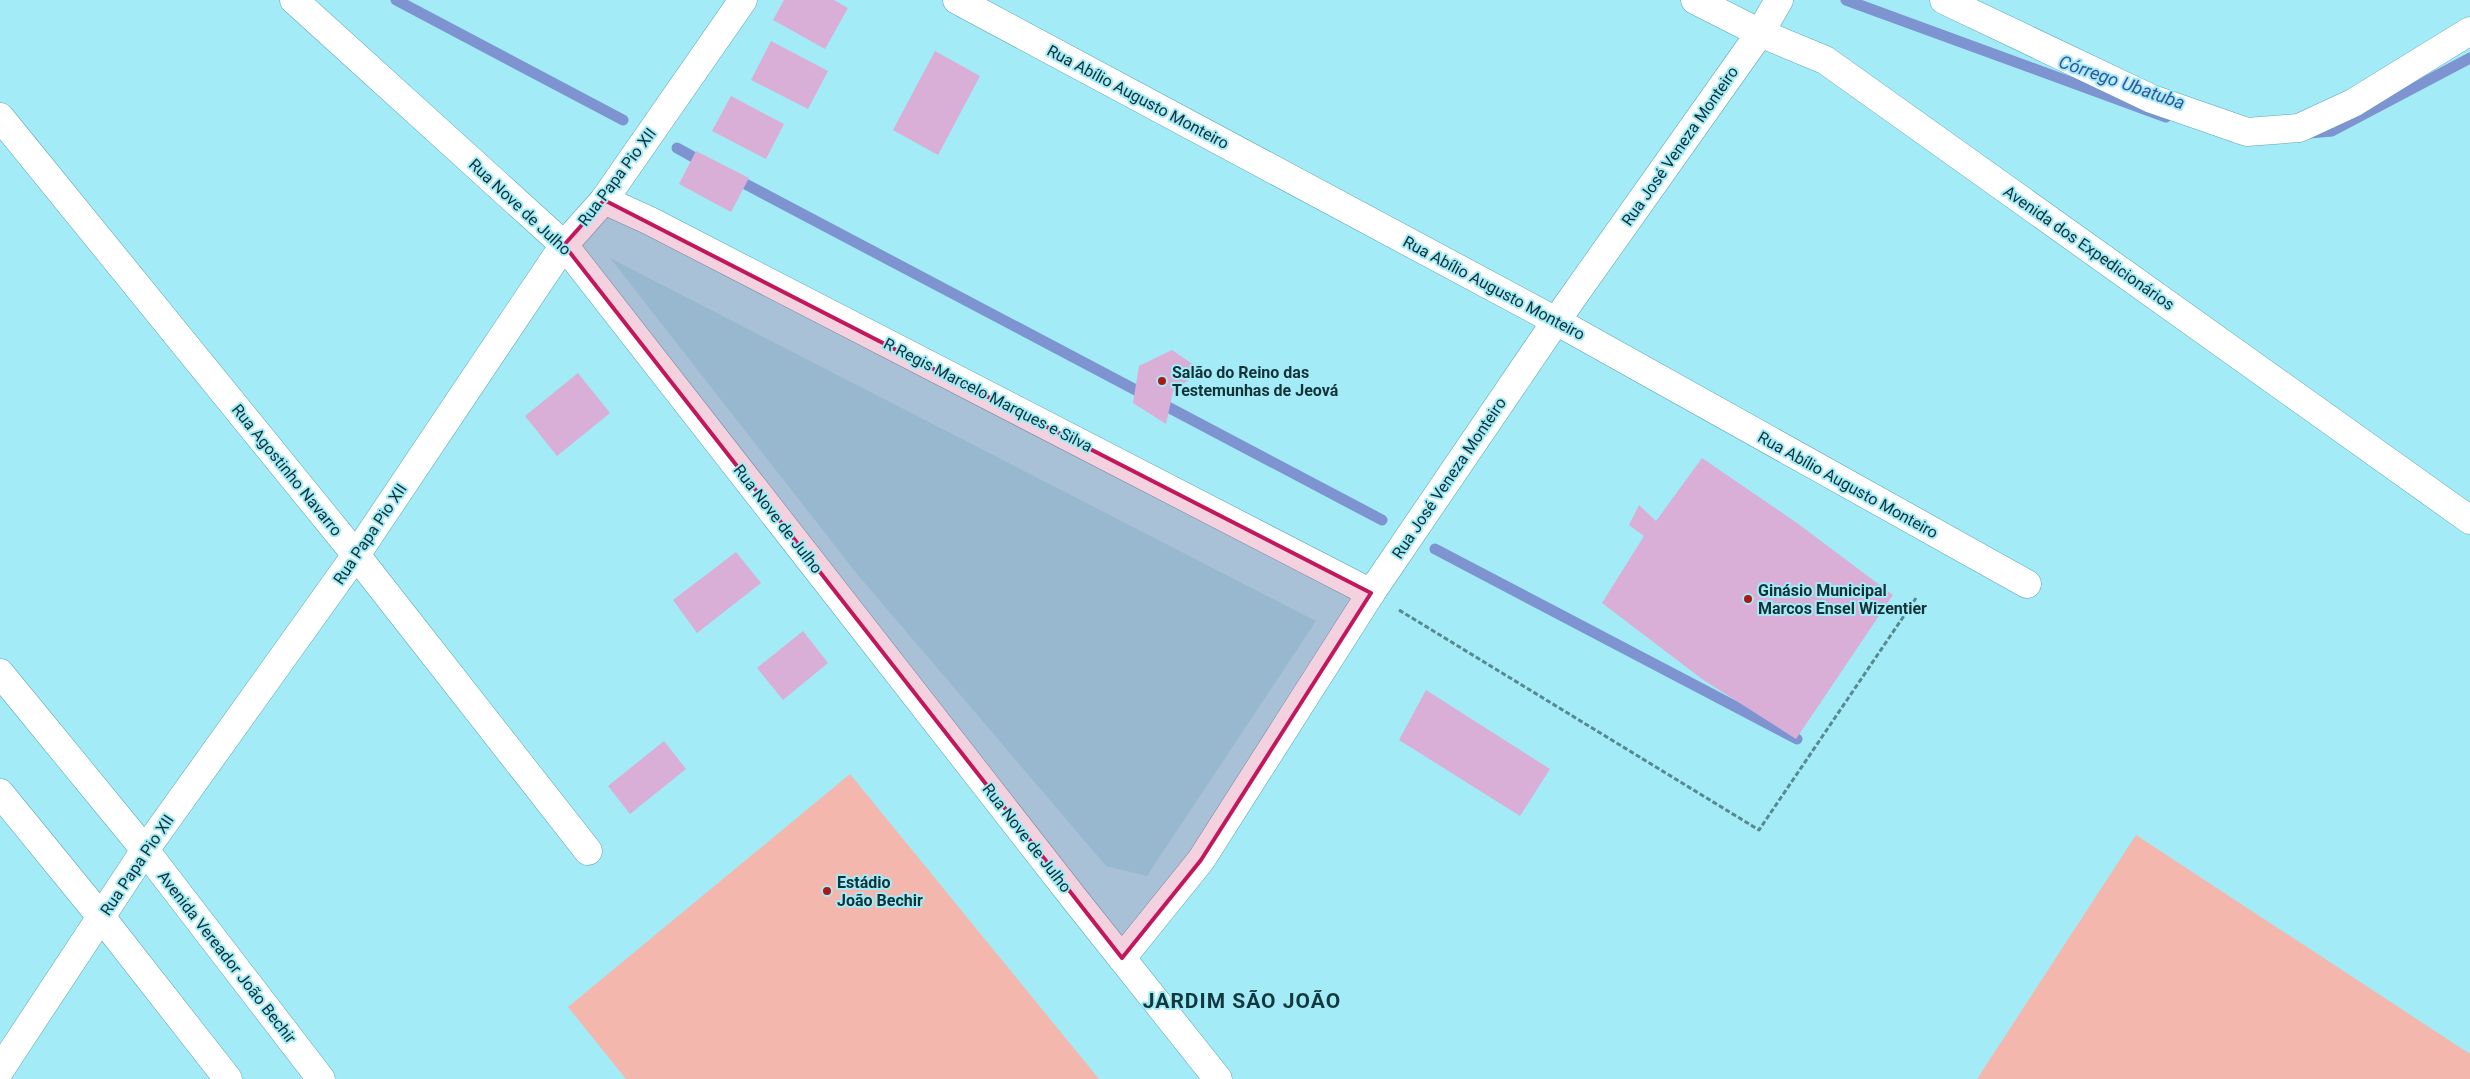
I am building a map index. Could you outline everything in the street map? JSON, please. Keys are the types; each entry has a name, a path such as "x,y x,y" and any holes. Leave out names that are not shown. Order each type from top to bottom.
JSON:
{"street":[{"name":"Rua Nove de Julho","path":"294,0 564,245 1218,1079"},
{"name":"Rua Papa Pio XII","path":"0,1070 102,918 145,850 356,555 564,245 604,200 743,0"},
{"name":"Rua Abílio Augusto Monteiro","path":"958,0 1556,321 2027,584"},
{"name":"Avenida dos Expedicionários","path":"1695,0 1760,33 1825,60 2470,520"},
{"name":"Rua José Veneza Monteiro","path":"1122,958 1201,860 1371,593 1556,321 1760,33 1779,0"},
{"path":"1944,0 2152,99 2247,132 2299,128 2308,124 2354,103 2470,31"},
{"name":"Rua Agostinho Navarro","path":"0,117 356,555 588,851"},
{"name":"R Regis Marcelo Marques e Silva","path":"604,200 650,221 1371,593"},
{"name":"Avenida Vereador João Bechir","path":"0,672 145,850 321,1079"},
{"path":"0,793 102,918 228,1079"}],"path":[{"path":"1371,593 1759,830 1916,598"}],"highlighted area":[{"path":"604,200 1371,593 1201,860 1122,958 1077,902 564,245"}],"shaded area":[{"path":"610,258 1316,621 1147,876 1106,866 857,574"},
{"name":"Estádio João Bechir","path":"850,774 1099,1079 626,1079 568,1007"},
{"path":"2136,835 2470,1054 2470,1079 1977,1079"}],"building":[{"path":"784,0 834,0 848,8 825,49 773,20"},
{"path":"771,41 828,71 808,109 751,80"},
{"path":"935,51 980,76 938,155 893,130"},
{"path":"731,96 784,124 766,159 712,131"},
{"path":"696,151 749,178 731,212 679,184"},
{"name":"Salão do Reino das Testemunhas de Jeová","path":"1172,350 1201,370 1173,392 1166,424 1133,403 1139,366"},
{"path":"578,373 610,413 557,456 525,416"},
{"name":"Ginásio Municipal Marcos Ensel Wizentier","path":"1702,458 1797,523 1893,595 1796,739 1702,679 1602,603 1644,536 1629,525 1639,505 1656,521"},
{"path":"736,552 761,583 697,633 673,600"},
{"path":"803,631 828,663 783,700 757,668"},
{"path":"1426,690 1550,769 1520,816 1399,740"},
{"path":"664,741 686,769 630,814 608,786"}],"waterway":[{"path":"396,0 623,120"},
{"name":"Córrego Ubatuba","path":"1846,0 2166,117"},
{"name":"Córrego Ubatuba","path":"2310,133 2332,131 2470,58"},
{"path":"677,148 706,164"},
{"path":"734,178 1382,520"},
{"path":"1435,549 1797,739"}],"place":[{"name":"Salão do Reino das Testemunhas de Jeová","path":"1162,381"},
{"name":"Ginásio Municipal Marcos Ensel Wizentier","path":"1748,599"},
{"name":"Estádio João Bechir","path":"827,891"}],"district":[{"name":"JARDIM SÃO JOÃO","path":"1242,1001"}]}
